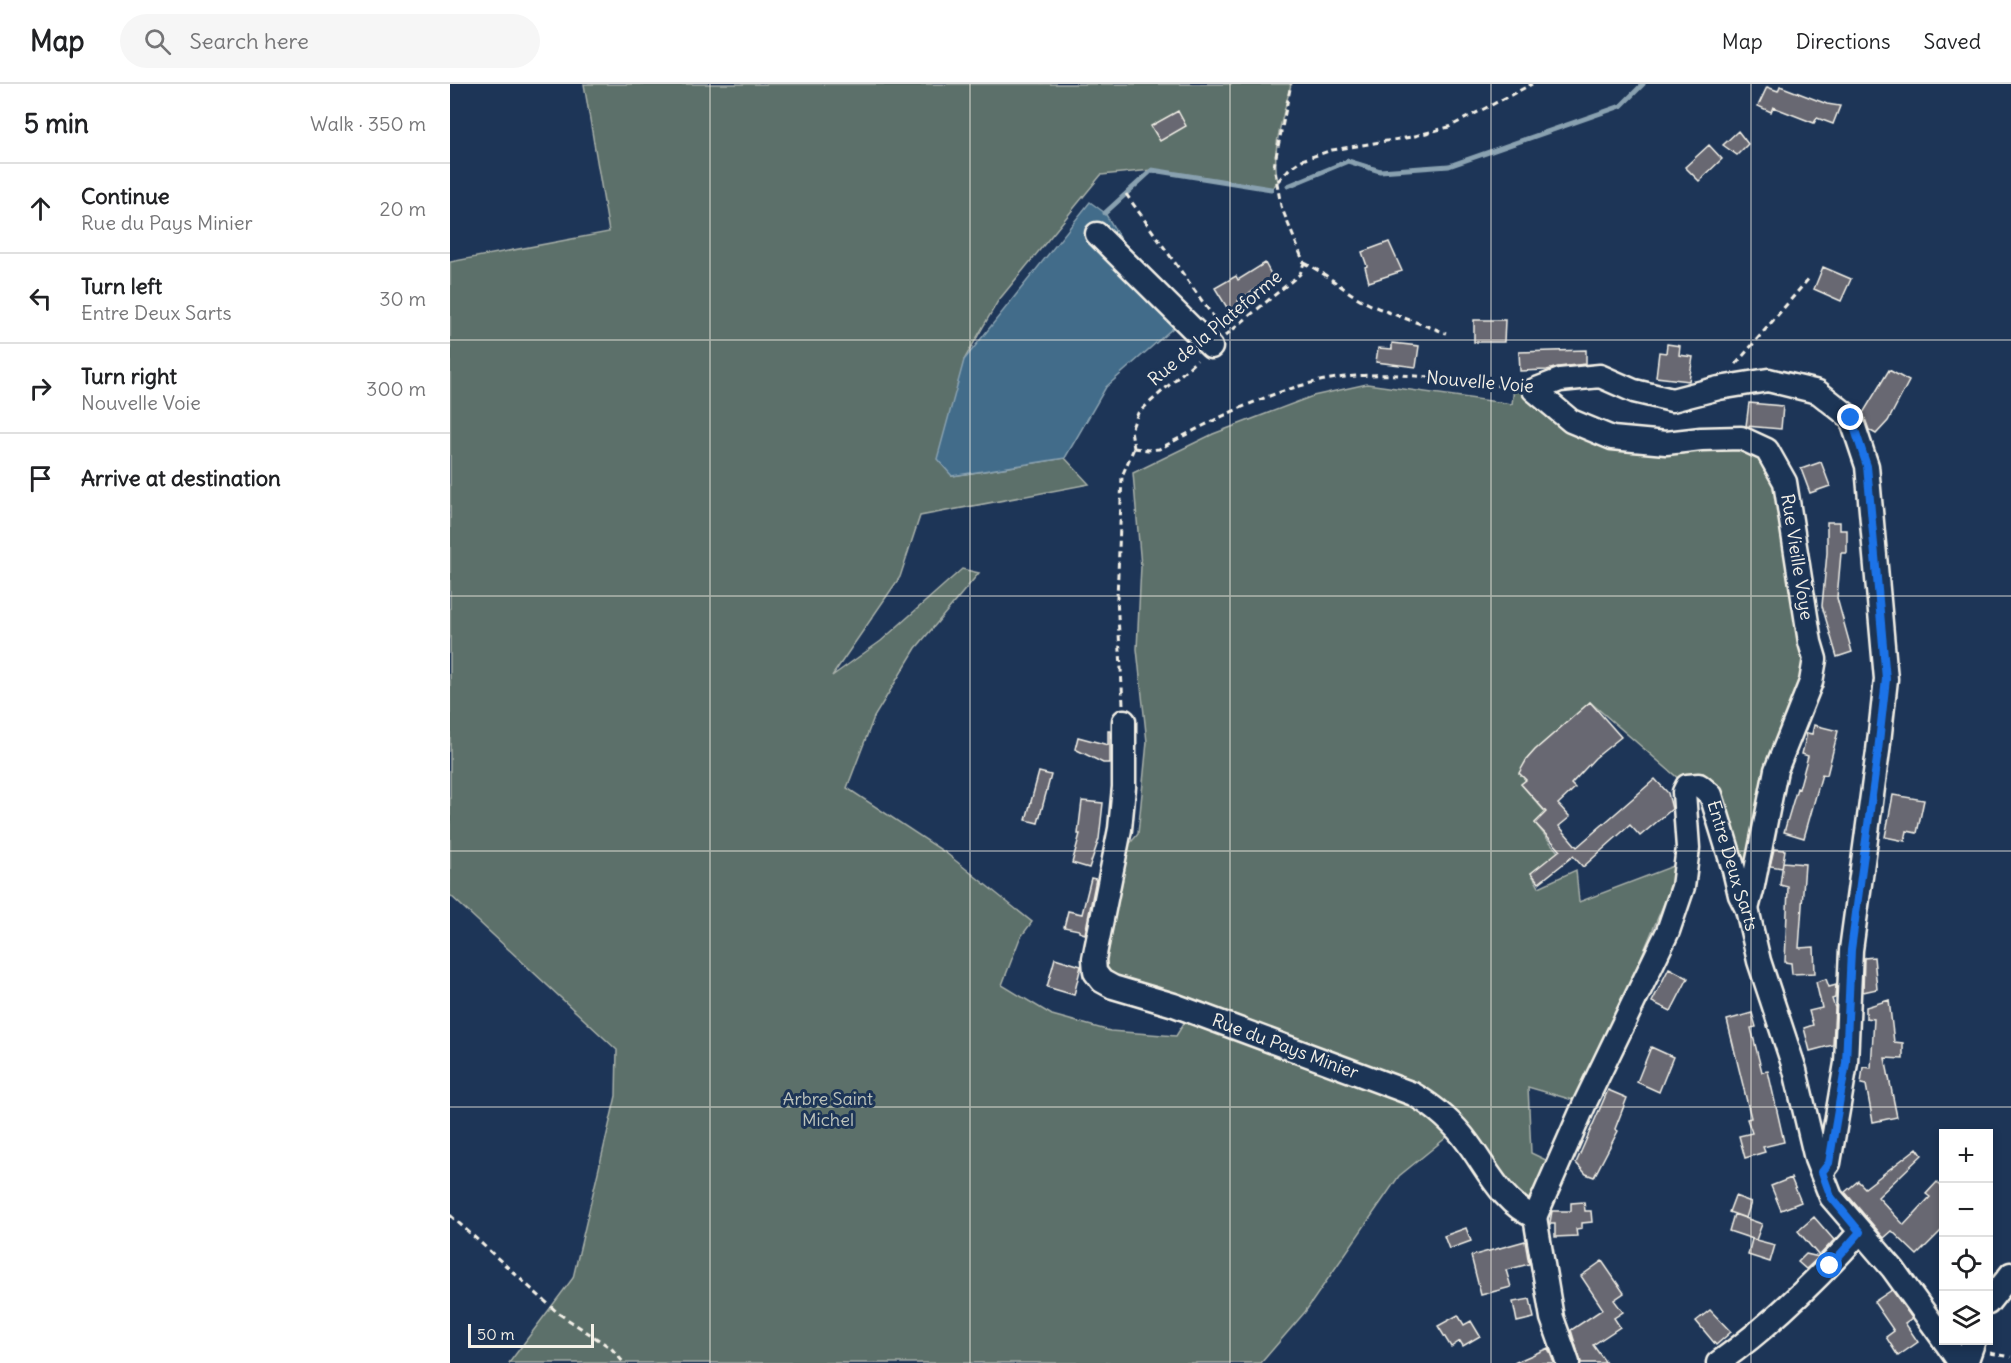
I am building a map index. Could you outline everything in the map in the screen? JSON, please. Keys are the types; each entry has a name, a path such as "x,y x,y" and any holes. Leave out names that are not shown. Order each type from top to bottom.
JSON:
{"street":[{"path":"1097,234 1218,341"},
{"name":"Nouvelle Voie","path":"1534,390 1560,380 1600,376 1634,391 1672,400 1719,388 1768,380 1818,392 1851,418 1867,466 1886,679 1851,950 1846,1063 1829,1163 1822,1172"},
{"name":"Rue Vieille Voye","path":"1534,390 1571,421 1612,438 1666,443 1741,438 1767,450 1785,482 1810,642 1815,659 1810,682 1776,770 1747,909"},
{"name":"Rue du Pays Minier","path":"1124,721 1124,787 1120,829 1094,959 1095,972 1102,981 1113,987 1174,1005 1413,1094 1433,1106 1454,1126 1504,1195 1523,1212 1535,1217"},
{"name":"Entre Deux Sarts","path":"1535,1217 1586,1103 1668,932 1683,887 1688,848 1684,792 1687,786 1699,785 1711,795 1740,895 1747,909 1759,961 1794,1070 1816,1159 1831,1197 1893,1269 1939,1333"},
{"path":"1535,1217 1552,1318 1568,1363"},
{"path":"1718,1363 1788,1306 1830,1266 1860,1232"},
{"path":"1993,1298 2011,1274"},
{"name":"Entre Deux Sarts","path":"1947,1345 1960,1363"},
{"path":"1966,1363 1973,1345"}],"path":[{"name":"Rue de la Plateforme","path":"1134,448 1131,430 1138,413 1218,341 1300,274 1304,263 1281,207 1274,166 1291,84"},
{"path":"1278,182 1290,168 1302,160 1332,150 1411,137 1449,127 1532,84"},
{"path":"1126,194 1218,341"},
{"path":"1304,263 1368,303 1446,333"},
{"path":"1719,388 1810,277"},
{"name":"Nouvelle Voie","path":"1134,448 1159,449 1251,404 1303,386 1345,377 1399,374 1534,390"},
{"path":"1124,721 1118,587 1122,476 1134,448"},
{"path":"450,1215 558,1313 611,1348 624,1363"}],"green space":[{"name":"Arbre Saint Michel","path":"584,84 1291,84 1277,145 1278,182 1271,189 1152,170 1101,175 998,301 964,360 952,476 1065,458 1089,484 920,516 900,577 832,676 881,641 962,569 979,573 916,648 874,717 847,788 946,853 1032,922 1020,938 1002,985 1052,1015 1110,1031 1176,1036 1191,1012 1102,981 1115,861 1138,834 1147,742 1137,649 1141,566 1133,473 1213,434 1313,396 1367,384 1512,404 1514,388 1534,390 1571,421 1767,450 1810,642 1752,890 1711,795 1687,786 1590,702 1535,750 1520,773 1526,780 1521,784 1546,813 1535,823 1558,852 1531,873 1539,887 1576,870 1579,902 1681,863 1580,1102 1528,1087 1531,1153 1552,1163 1536,1204 1523,1206 1458,1128 1399,1176 1305,1312 1261,1363 509,1363 573,1278 616,1096 617,1050 450,895 450,262 609,232"}],"water":[{"path":"1090,202 1105,213 1174,327 1106,387 1065,458 952,476 937,459 964,360"}],"building":[{"path":"1780,86 1827,104 1840,106 1833,124 1817,118 1814,123 1773,107 1771,112 1758,106 1767,87 1778,91"},
{"path":"1178,111 1186,126 1160,141 1151,126"},
{"path":"1738,131 1748,144 1737,155 1723,145"},
{"path":"1709,145 1722,159 1699,181 1685,167"},
{"path":"1389,242 1402,271 1369,282 1362,252"},
{"path":"1265,263 1273,278 1238,301 1242,307 1231,314 1215,288 1236,276 1238,280"},
{"path":"1823,267 1851,279 1841,301 1814,289"},
{"path":"1474,320 1505,320 1504,342 1474,342"},
{"path":"1392,343 1419,346 1416,367 1376,362 1378,348 1392,349"},
{"path":"1667,344 1680,346 1679,355 1693,357 1689,381 1656,377 1659,352 1666,353"},
{"path":"1586,350 1586,364 1547,370 1520,371 1519,352"},
{"path":"1889,370 1909,381 1888,421 1876,434 1869,430 1863,413"},
{"path":"1749,403 1783,406 1781,429 1746,426"},
{"path":"1821,462 1830,486 1810,493 1801,469"},
{"path":"1827,522 1840,522 1840,530 1847,530 1847,553 1841,553 1837,598 1852,652 1837,657 1822,606 1827,553"},
{"path":"1590,702 1621,737 1595,758 1571,784 1575,788 1558,804 1570,817 1559,826 1577,847 1655,779 1668,793 1672,809 1640,836 1630,825 1583,867 1573,856 1539,883 1531,873 1560,850 1535,823 1546,812 1521,784 1526,780 1519,773 1535,750"},
{"path":"1814,725 1838,731 1827,775 1822,774 1804,838 1784,832 1808,756 1802,754 1807,733 1812,734"},
{"path":"1108,731 1110,731 1110,763 1103,763 1075,749 1078,737 1108,745"},
{"path":"1039,772 1051,775 1038,823 1026,820"},
{"path":"1893,795 1924,800 1917,833 1907,831 1905,841 1885,837"},
{"path":"1082,801 1103,803 1099,839 1089,868 1072,863 1080,834 1078,834"},
{"path":"1774,849 1785,850 1782,868 1770,866"},
{"path":"1783,862 1805,864 1799,948 1814,947 1815,973 1792,974 1791,963 1785,962 1788,887 1780,885"},
{"path":"1091,878 1096,879 1085,934 1079,930 1064,927 1068,911 1082,914"},
{"path":"1874,957 1877,989 1863,992 1864,958"},
{"path":"1055,958 1081,966 1074,995 1047,987"},
{"path":"1669,968 1688,978 1671,1011 1652,1002"},
{"path":"1826,979 1829,987 1836,985 1835,998 1832,999 1835,1008 1833,1045 1810,1051 1804,1028 1813,1025 1809,1011 1822,1008 1816,982"},
{"path":"1889,1000 1894,1042 1903,1043 1903,1059 1885,1058 1897,1117 1873,1122 1866,1085 1861,1084 1863,1067 1871,1068 1874,1019 1866,1018 1866,1007"},
{"path":"1752,1013 1756,1027 1751,1028 1762,1072 1768,1071 1784,1142 1763,1147 1765,1152 1745,1158 1739,1136 1752,1133 1747,1119 1751,1118 1727,1020"},
{"path":"1651,1047 1673,1057 1659,1092 1637,1082"},
{"path":"1608,1090 1627,1098 1615,1129 1618,1131 1594,1177 1586,1174 1576,1163"},
{"path":"1917,1148 1922,1155 1878,1197 1904,1225 1930,1197 1926,1194 1937,1182 1939,1184 1939,1233 1917,1255 1892,1231 1884,1238 1845,1192 1858,1181 1865,1188"},
{"path":"1791,1178 1801,1202 1781,1210 1771,1186"},
{"path":"1735,1196 1751,1202 1746,1218 1729,1212"},
{"path":"1584,1202 1585,1211 1591,1211 1592,1222 1582,1223 1582,1228 1576,1229 1577,1236 1555,1237 1555,1224 1550,1224 1552,1211 1571,1211 1571,1203"},
{"path":"1734,1214 1762,1224 1756,1240 1729,1231"},
{"path":"1814,1217 1834,1240 1819,1256 1798,1231"},
{"path":"1466,1228 1471,1241 1449,1249 1444,1236"},
{"path":"1752,1239 1775,1245 1770,1262 1748,1255"},
{"path":"1525,1241 1529,1264 1506,1270 1511,1287 1481,1295 1471,1256"},
{"path":"1806,1254 1819,1257 1806,1269 1798,1262"},
{"path":"1602,1261 1624,1293 1614,1300 1623,1312 1614,1318 1620,1327 1593,1345 1606,1363 1581,1363 1571,1330 1603,1309 1581,1276"},
{"path":"1892,1290 1912,1318 1905,1323 1918,1342 1898,1356 1886,1337 1894,1331 1874,1302"},
{"path":"1530,1299 1534,1318 1517,1322 1513,1302"},
{"path":"1710,1310 1731,1332 1716,1345 1696,1321"},
{"path":"1458,1315 1464,1325 1471,1321 1480,1336 1463,1346 1460,1341 1451,1347 1438,1326"},
{"path":"1548,1348 1554,1363 1514,1363"}],"waterway":[{"path":"1288,186 1348,161 1380,171 1449,166 1621,106 1643,84"},
{"path":"1105,213 1152,170 1271,189"}],"route":[{"path":"1830,1266 1860,1232 1831,1197 1822,1172 1829,1163 1846,1063 1851,950 1886,679 1867,466 1851,418"}]}
